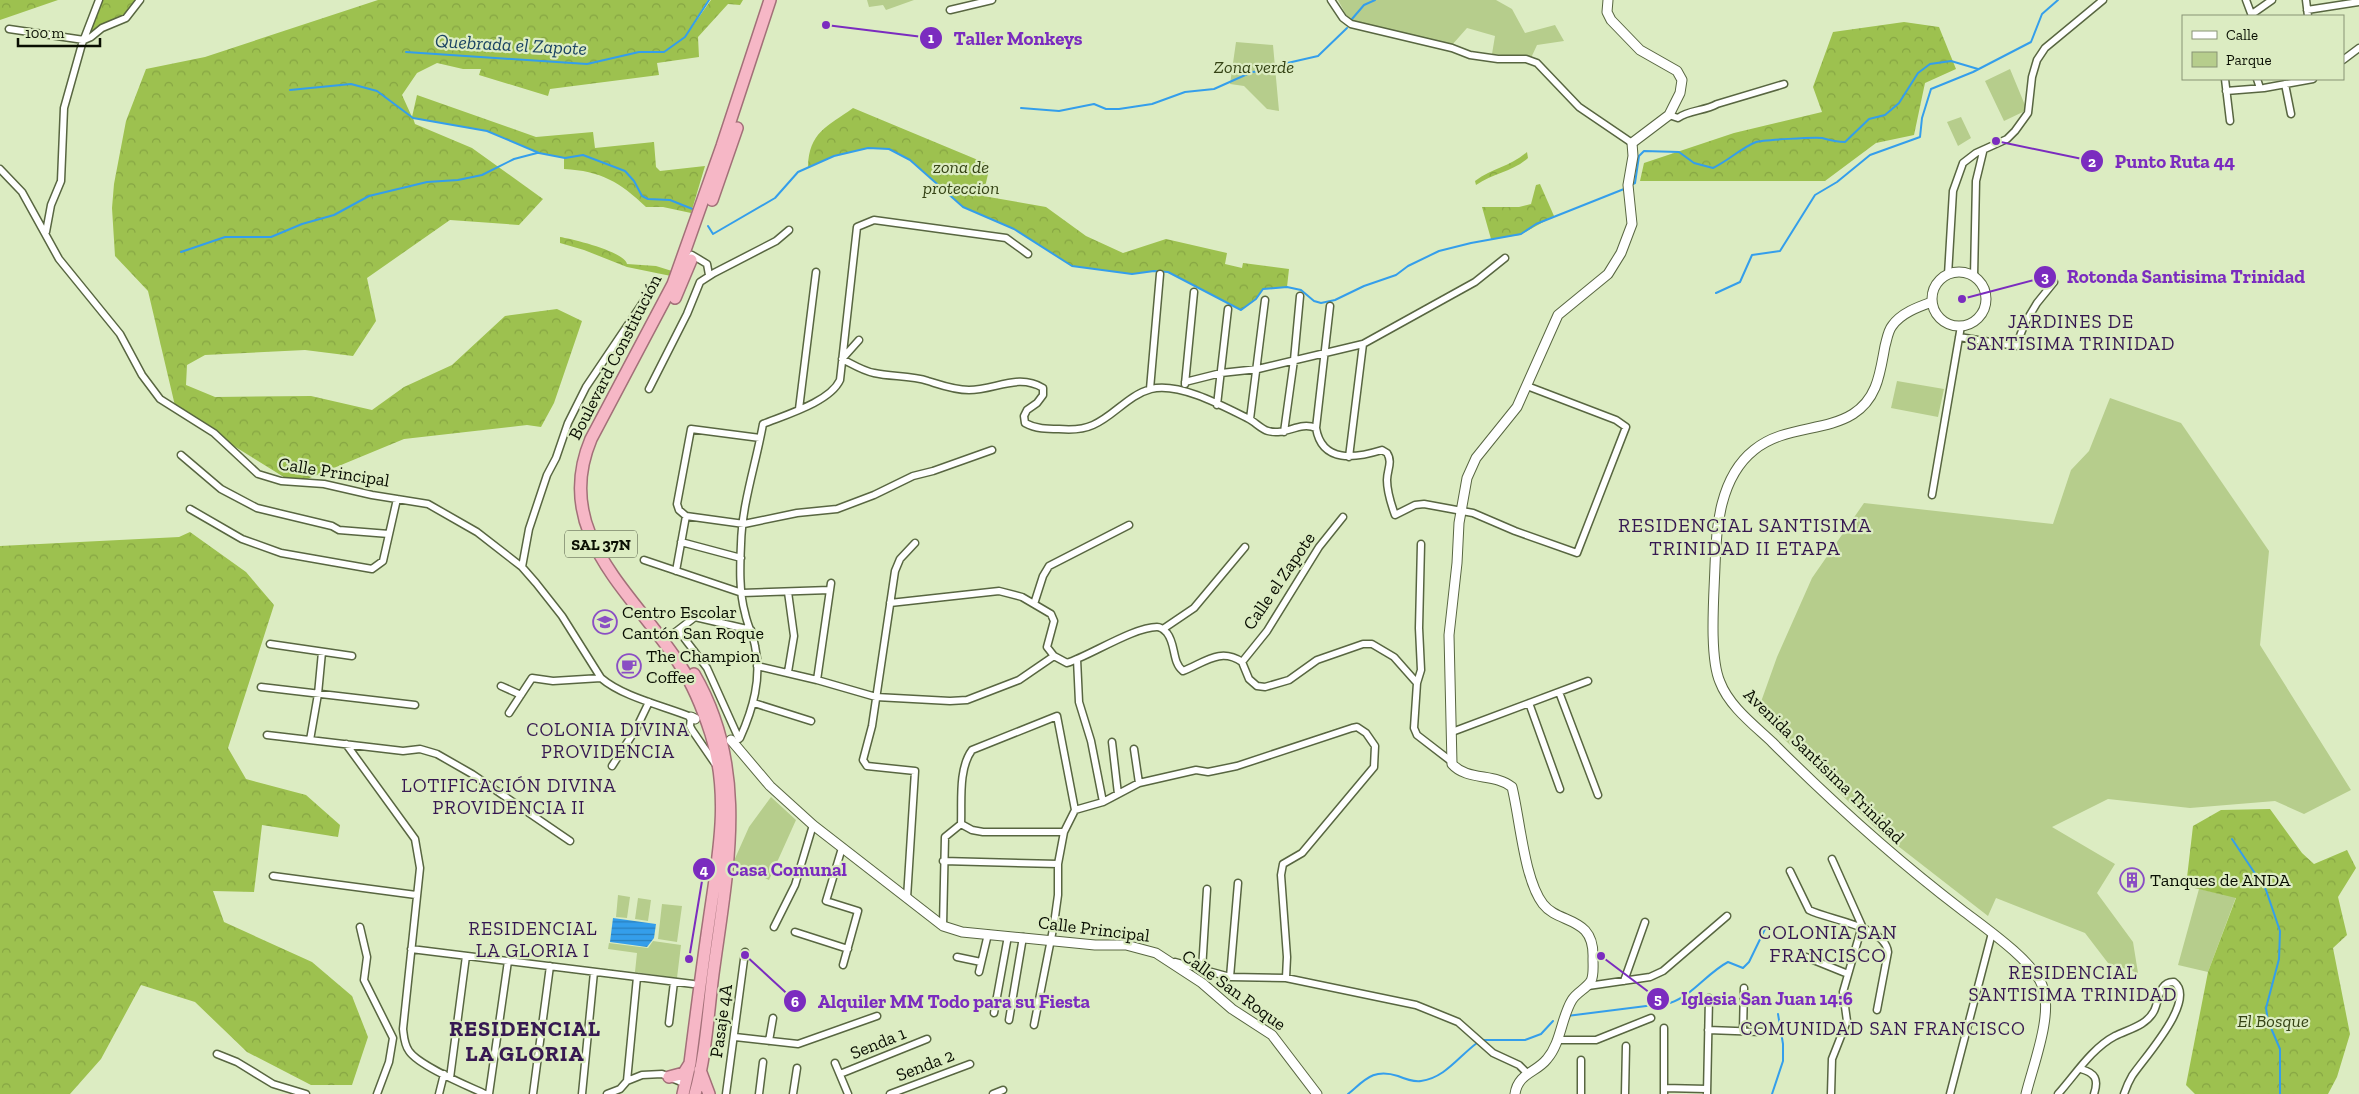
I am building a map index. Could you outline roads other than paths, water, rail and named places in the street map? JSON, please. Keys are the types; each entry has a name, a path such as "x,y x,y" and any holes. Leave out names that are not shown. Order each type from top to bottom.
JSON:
{"highway":[{"name":"Boulevard Constitución","path":"698,1093 695,1067 722,838 723,804 720,769 703,710 686,676 607,568 592,544 582,512 580,488 584,458 590,439 661,310 677,275 770,0"},
{"name":"Boulevard Constitución","path":"683,1091 695,1067 730,843 730,789 719,728 713,711 695,675 669,637 620,574 600,543 590,514 588,487 591,462 596,443 665,319 692,255 778,0"},
{"path":"669,1077 684,1073 695,1067 709,1094"},
{"path":"669,1077 683,1091"}],"street":[{"path":"46,232 51,205 61,181 64,108 84,40 99,0"},
{"path":"9,29 84,40 102,28 126,18 140,0"},
{"path":"950,10 992,0"},
{"path":"1332,0 1343,18 1351,24 1407,36 1470,55 1498,59 1526,59 1537,63 1579,107 1632,143 1634,156 1628,185 1632,224 1621,253 1608,274 1558,315 1527,386 1511,415 1472,464 1464,485 1449,635 1452,762"},
{"path":"1608,0 1607,12 1611,20 1640,50 1677,72 1682,78 1680,93 1669,115 1632,143"},
{"path":"1948,275 1954,184 1963,163 1976,153 1983,152 2007,139 2024,120 2030,102 2032,77 2037,60 2045,48 2103,0"},
{"path":"2246,0 2252,15 2272,0"},
{"path":"2306,0 2317,9"},
{"path":"2306,0 2307,13 2317,9 2359,2"},
{"path":"2344,59 2359,48"},
{"path":"2225,80 2230,120"},
{"path":"2258,80 2260,88"},
{"path":"2226,91 2260,88 2307,80"},
{"path":"1669,115 1678,118 1683,114 1706,110 1717,104 1784,84"},
{"path":"2285,84 2290,114"},
{"path":"1974,277 1957,273 1948,275 1937,284 1932,302 1934,310 1945,322 1961,326 1975,321 1985,305 1985,292 1974,277 1976,181 1983,152"},
{"name":"Calle Principal","path":"0,169 22,192 46,232 59,259 120,334 150,388 177,411 214,433 258,474 281,481 324,484 372,495 428,504 462,522 491,541 522,568 562,616 601,678 607,683 649,702 693,718 690,726 692,730 720,769"},
{"path":"736,742 754,704 758,666 756,646 745,613 742,593 741,558 748,486 763,424 821,399 837,386 842,360 857,227 874,220 1006,238 1028,254"},
{"path":"649,389 687,314 700,282 709,275 747,257 789,230"},
{"path":"692,255 707,264 709,275"},
{"path":"1185,382 1221,373 1258,368 1326,354 1363,344 1475,282 1505,258"},
{"path":"799,409 816,272"},
{"path":"1150,389 1160,274"},
{"path":"1959,337 2016,346 2025,323 2037,302 2054,282"},
{"path":"522,568 529,529 546,474 556,458 568,423 586,387 654,286"},
{"path":"1184,391 1194,292"},
{"path":"1284,432 1294,360 1300,296"},
{"path":"1250,419 1258,368 1264,300"},
{"name":"Avenida Santísima Trinidad","path":"1932,302 1900,318 1891,326 1878,385 1864,406 1850,416 1770,439 1748,454 1732,475 1722,506 1716,547 1714,610 1716,670 1722,687 1742,713 1817,787 1897,859 1992,933 2030,967 2043,986 2045,997 2039,1044 2026,1094"},
{"path":"1330,306 1316,428 1330,453 1349,458 1382,450 1387,453 1390,467 1387,479 1390,501 1395,515 1415,505 1424,504 1461,510 1480,515 1569,552 1576,553 1580,549 1626,427 1616,420 1527,386"},
{"path":"1217,404 1228,309"},
{"path":"1932,494 1961,326"},
{"path":"842,360 859,340"},
{"path":"1349,458 1363,344"},
{"path":"842,360 873,373 926,380 941,387 960,389 993,388 1017,380 1033,382 1043,388 1043,394 1024,416 1026,423 1043,429 1074,430 1092,426 1131,398 1150,389 1169,388 1184,391 1217,404 1250,419 1267,431 1284,432 1300,426 1316,428"},
{"path":"760,438 691,429 677,504 679,510 686,516 744,524 797,513 837,509 874,495 912,476 992,450"},
{"path":"181,455 221,489 257,508 332,526 339,530 390,534"},
{"path":"190,509 242,539 281,553 372,569 383,561 397,498"},
{"path":"676,571 686,516"},
{"name":"Calle el Zapote","path":"1242,662 1267,631 1319,547 1343,517"},
{"path":"1034,604 1043,576 1049,566 1129,525"},
{"path":"681,542 741,558"},
{"path":"907,898 915,771 867,766 863,760 872,726 888,630 895,571 900,560 915,543"},
{"path":"1421,544 1419,628 1421,670 1417,683 1414,728 1417,735 1463,772 1497,780 1512,787 1527,861 1539,896 1547,908 1583,927 1592,946 1592,977 1588,986 1572,999 1557,1040 1546,1061 1527,1073 1518,1084 1516,1094"},
{"path":"1163,629 1194,608 1245,547"},
{"path":"644,560 742,593 788,592 830,587 817,680"},
{"path":"890,603 999,591 1022,597 1051,614 1053,618 1047,642 1049,650 1054,656 1067,663 1130,636 1158,627 1163,629 1172,639 1178,666 1183,671 1217,655 1226,655 1242,662 1249,679 1257,686 1265,687 1289,680 1317,660 1363,644 1372,644 1394,657 1417,683"},
{"path":"788,592 794,636 788,672"},
{"path":"669,637 695,617 751,630"},
{"path":"678,630 706,668 736,742"},
{"path":"270,644 352,656"},
{"path":"310,740 318,694 322,652"},
{"path":"758,666 788,672 876,697 967,700 1020,680 1054,656"},
{"path":"1077,659 1078,702 1091,741 1104,802"},
{"path":"509,714 532,678 553,681 601,678"},
{"path":"1452,732 1588,682"},
{"path":"500,686 521,695"},
{"path":"261,688 415,705"},
{"path":"1559,692 1598,795"},
{"path":"612,766 636,729 649,702"},
{"path":"1529,703 1560,789"},
{"path":"754,704 811,721"},
{"path":"961,824 966,758 972,750 1057,716 1075,810 1064,832 1058,864 1058,895 1034,1025"},
{"path":"1075,810 1104,802 1140,783 1163,780 1196,770 1208,772 1237,766 1352,728 1357,728 1366,733 1375,746 1374,767 1302,853 1283,864 1281,875 1287,957 1286,978"},
{"path":"267,735 403,751 420,749 437,754 472,774 570,841"},
{"name":"Calle Principal","path":"736,742 770,786 813,825 943,926 962,932 1148,949 1166,960 1230,977 1286,978 1416,1005 1458,1022 1493,1053 1519,1065 1527,1073"},
{"path":"1112,742 1118,794"},
{"path":"346,744 416,839 420,868 403,1028 404,1041 411,1054 468,1090 485,1094"},
{"path":"1134,749 1140,783"},
{"path":"961,824 972,830 983,832 1064,832"},
{"path":"943,926 945,837 948,832 961,824"},
{"path":"774,927 795,886 813,825"},
{"path":"842,848 826,901 858,911 843,965"},
{"path":"1831,1094 1832,1059 1835,1048 1847,1024 1843,992 1862,928 1832,859"},
{"path":"943,861 1058,864"},
{"path":"1790,871 1809,910 1876,934 1887,948 1877,1010"},
{"path":"273,876 416,896"},
{"path":"1230,977 1238,884"},
{"path":"1202,970 1207,889"},
{"path":"1588,986 1650,978 1663,971 1727,916"},
{"path":"1624,981 1645,922"},
{"path":"360,927 367,957 364,980 393,1038 389,1062 377,1094"},
{"path":"795,932 848,949"},
{"path":"1950,1094 1992,933"},
{"path":"979,972 988,934"},
{"path":"994,1013 1008,936"},
{"path":"1009,1020 1023,937"},
{"path":"411,948 693,984"},
{"name":"Pasaje 4A","path":"726,1094 745,952"},
{"path":"450,1078 466,956"},
{"path":"1806,957 1848,974"},
{"path":"957,958 982,962"},
{"name":"Calle San Roque","path":"1166,960 1202,983 1232,1009 1272,1035 1318,1094"},
{"path":"489,1094 508,961"},
{"path":"533,1094 550,966"},
{"path":"582,1094 594,972"},
{"path":"607,1094 620,1091 627,1081 637,977"},
{"path":"669,1023 674,982"},
{"path":"2058,1094 2100,1046 2147,1019 2153,1013 2161,990 2169,982 2174,982 2180,990 2179,1004 2176,1012 2165,1032 2131,1078 2127,1093"},
{"path":"1743,1031 1744,988"},
{"path":"1664,1028 1664,1091 1707,1091 1709,998"},
{"path":"735,1038 798,1044 877,1016"},
{"path":"769,1041 773,1018"},
{"path":"1557,1040 1596,1040 1651,1018"},
{"path":"1708,1030 1762,1032"},
{"path":"393,1038 404,1041"},
{"name":"Senda 1","path":"840,1074 927,1039"},
{"path":"1625,1094 1626,1046"},
{"path":"217,1054 237,1062 274,1084 306,1094"},
{"path":"1581,1060 1581,1094"},
{"path":"759,1094 763,1062"},
{"path":"835,1063 848,1094"},
{"name":"Senda 2","path":"890,1094 970,1064"},
{"path":"793,1094 797,1068"},
{"path":"2081,1068 2094,1074 2097,1079 2094,1094"},
{"path":"439,1094 444,1074"},
{"path":"627,1081 642,1074 662,1074 669,1077"},
{"path":"994,1094 1003,1090"},
{"path":"683,1091 698,1093"}],"water":[{"path":"613,918 656,924 654,938 647,947 610,942"}],"waterway":[{"name":"Quebrada el Zapote","path":"406,52 587,64 639,52 664,52 685,37 709,0"},
{"path":"1352,19 1364,5 1375,0"},
{"path":"1716,293 1740,282 1752,255 1780,251 1815,195 1837,182 1870,155 1920,137 1922,118 1931,89 1973,72 2031,42 2042,14 2058,0"},
{"path":"1021,108 1059,111 1094,104 1106,109 1119,109 1152,104 1185,92 1214,89 1252,72 1265,71 1283,64 1318,56 1347,28"},
{"path":"1633,184 1635,183 1639,156 1644,151 1679,152 1694,163 1713,168 1760,141 1822,138 1845,142 1869,119 1885,115 1899,103 1918,73 1930,64 1951,61 1978,69"},
{"path":"290,90 351,84 377,91 413,118 487,131 539,153 565,158 583,155 625,171 634,181 642,196 648,199 670,200 695,210"},
{"path":"708,226 713,234 775,198 798,172 834,156 868,148 889,149 910,160 963,207 1014,229 1072,266 1132,274 1154,271 1168,272 1241,310 1256,299 1263,289 1287,287 1301,290 1314,301 1321,303 1335,300 1364,286 1396,275 1408,266 1439,251 1521,234 1536,224 1624,189"},
{"path":"181,252 225,237 271,237 302,224 334,215 369,196 427,182 458,180 482,175 514,159 537,153"},
{"path":"2232,839 2266,890 2280,931 2279,959 2266,1008 2268,1021 2280,1049 2280,1094"},
{"path":"1567,1016 1670,1003 1678,1000 1728,962 1743,968 1749,962 1765,929"},
{"path":"1772,1094 1783,1061 1783,1044 1778,1014"},
{"path":"1481,1040 1525,1040 1541,1034 1553,1021"},
{"path":"1348,1094 1365,1080 1376,1074 1389,1074 1415,1081 1430,1079 1445,1071 1477,1043"}],"place":[{"name":"Taller Monkeys","path":"826,25"},
{"name":"Punto Ruta 44","path":"1996,141"},
{"name":"Rotonda Santisima Trinidad","path":"1962,299"},
{"name":"Centro Escolar Cantón San Roque","path":"605,622"},
{"name":"The Champion Coffee","path":"629,666"},
{"name":"Tanques de ANDA","path":"2132,880"},
{"name":"Alquiler MM Todo para su Fiesta","path":"745,955"},
{"name":"Iglesia San Juan 14:6","path":"1601,956"},
{"name":"Casa Comunal","path":"689,959"}],"district":[{"name":"JARDINES DE SANTISIMA TRINIDAD","path":"2071,332"},
{"name":"RESIDENCIAL SANTISIMA TRINIDAD II ETAPA","path":"1745,536"},
{"name":"COLONIA DIVINA PROVIDENCIA","path":"608,740"},
{"name":"LOTIFICACIÓN DIVINA PROVIDENCIA II","path":"509,796"},
{"name":"RESIDENCIAL LA GLORIA I","path":"533,939"},
{"name":"COLONIA SAN FRANCISCO","path":"1828,944"},
{"name":"RESIDENCIAL SANTISIMA TRINIDAD","path":"2073,983"},
{"name":"COMUNIDAD SAN FRANCISCO","path":"1883,1028"},
{"name":"RESIDENCIAL LA GLORIA","path":"525,1040"}],"park label":[{"name":"Zona verde","path":"1254,67"},
{"name":"zona de proteccion","path":"961,177"},
{"name":"El Bosque","path":"2273,1021"}]}
